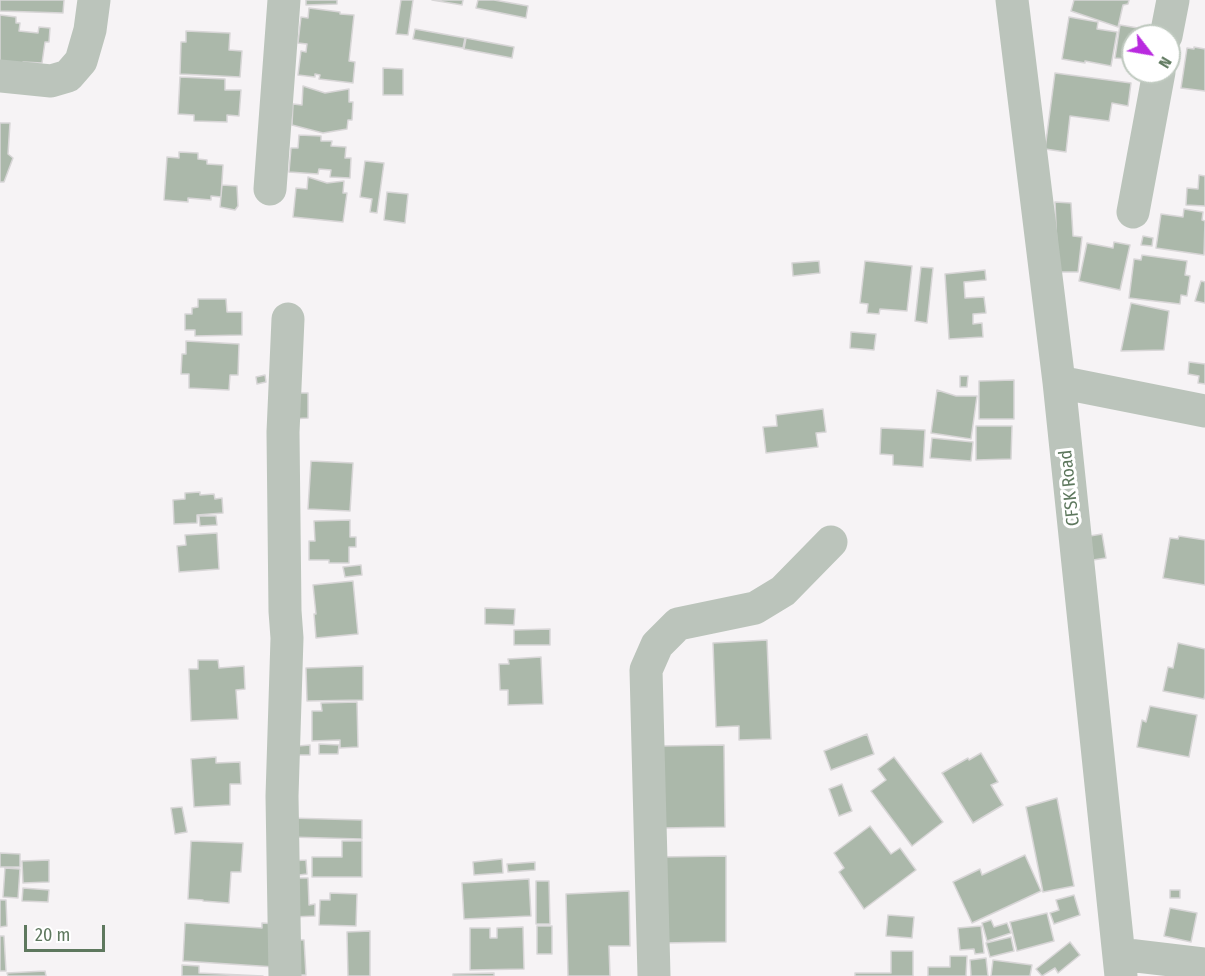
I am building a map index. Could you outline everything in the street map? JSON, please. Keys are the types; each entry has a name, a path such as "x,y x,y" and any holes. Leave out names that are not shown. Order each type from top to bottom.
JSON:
{"street":[{"path":"0,76 51,81 68,76 81,61 90,30 94,0"},
{"path":"270,189 284,0"},
{"name":"CFSK Road","path":"1012,0 1059,382 1120,965"},
{"path":"1168,24 1173,0"},
{"path":"1133,212 1157,84"},
{"path":"285,976 282,796 287,638 283,432 288,319"},
{"path":"1059,382 1205,411"},
{"path":"654,976 646,670 657,645 678,624 755,608 783,591 831,542"},
{"path":"1120,965 1205,964"}],"building":[{"path":"0,0 64,0 63,13 0,11"},
{"path":"306,0 337,0 337,4 306,5"},
{"path":"401,0 413,0 408,35 396,34"},
{"path":"432,0 463,0 462,5"},
{"path":"478,0 494,0 528,6 526,18 476,8"},
{"path":"1074,0 1129,0 1128,4 1123,5 1118,27 1071,11"},
{"path":"309,8 354,15 349,61 355,62 353,83 319,79 320,75 315,74 315,77 298,75 301,51 306,52 307,44 298,43 301,17 308,18"},
{"path":"0,15 16,17 16,23 20,23 19,31 38,33 39,27 50,28 49,42 45,42 42,63 23,62 0,66"},
{"path":"1069,17 1098,22 1097,29 1117,32 1111,66 1062,59"},
{"path":"1120,25 1121,25 1121,58 1115,58"},
{"path":"415,29 465,38 463,48 413,39"},
{"path":"186,31 230,33 229,50 242,51 240,77 180,74 181,42 186,42"},
{"path":"466,38 514,47 512,58 464,49"},
{"path":"1194,47 1205,49 1205,91 1181,88 1187,48 1194,49"},
{"path":"383,68 403,69 403,95 383,95"},
{"path":"1055,73 1131,84 1128,106 1112,103 1109,121 1070,116 1066,152 1045,149"},
{"path":"180,77 225,79 225,90 241,90 239,116 227,115 227,122 194,121 194,115 178,114"},
{"path":"303,86 325,93 349,89 349,102 353,102 352,120 348,120 347,129 323,133 292,125 293,104 302,105"},
{"path":"0,123 10,123 8,154 13,158 4,182 0,182"},
{"path":"299,135 321,136 321,141 332,141 331,146 346,147 345,158 351,158 350,178 330,177 331,170 319,169 318,174 289,172 291,148 298,148"},
{"path":"179,152 198,153 198,159 207,160 207,164 223,165 221,197 211,196 211,200 188,198 188,202 164,200 167,157 179,158"},
{"path":"365,161 384,163 377,213 370,212 372,199 360,197"},
{"path":"1199,175 1205,176 1205,206 1186,205 1187,188 1198,189"},
{"path":"308,177 327,183 344,181 343,193 347,193 343,222 293,217 296,188 307,189"},
{"path":"222,185 237,186 238,206 235,210 220,207"},
{"path":"387,192 408,194 405,223 384,220"},
{"path":"1055,202 1071,203 1073,236 1082,237 1078,272 1058,272"},
{"path":"1184,209 1203,212 1204,255 1156,248 1161,214 1183,217"},
{"path":"1143,236 1153,238 1152,246 1141,245"},
{"path":"1114,242 1130,245 1120,290 1079,281 1087,243 1113,248"},
{"path":"1142,255 1187,261 1185,275 1190,276 1187,296 1181,295 1180,304 1129,298 1134,259 1141,260"},
{"path":"819,261 820,273 793,276 792,263"},
{"path":"865,261 912,266 907,311 880,309 879,314 867,313 868,304 860,303"},
{"path":"921,267 933,268 927,323 915,321"},
{"path":"985,270 986,280 964,282 965,298 984,297 986,313 973,314 973,324 982,323 983,337 949,339 945,274"},
{"path":"1201,281 1205,282 1205,303 1195,301"},
{"path":"198,299 226,299 227,312 242,312 242,335 195,336 195,330 185,330 185,314 192,314 192,308 198,307"},
{"path":"1131,303 1169,311 1164,350 1121,351"},
{"path":"851,332 876,334 874,350 850,348"},
{"path":"186,341 239,344 238,375 230,375 229,390 189,388 189,374 181,374 182,354 186,354"},
{"path":"1189,362 1205,364 1205,384 1198,383 1199,376 1188,374"},
{"path":"265,375 266,382 257,384 256,377"},
{"path":"960,376 968,376 967,387 960,387"},
{"path":"1014,380 1014,419 979,419 979,381"},
{"path":"937,390 956,396 977,396 971,439 931,433"},
{"path":"290,393 308,393 308,418 289,419"},
{"path":"823,409 826,432 816,433 818,447 766,453 763,427 777,426 776,415"},
{"path":"976,426 1012,426 1011,459 976,460"},
{"path":"881,428 925,430 923,467 893,465 893,455 880,454"},
{"path":"932,438 973,442 971,461 930,458"},
{"path":"311,461 353,463 350,511 308,509"},
{"path":"200,492 200,495 214,494 215,499 222,498 223,513 197,515 197,523 174,524 173,500 185,499 185,493"},
{"path":"199,516 216,516 217,525 200,526"},
{"path":"350,520 350,537 356,537 356,547 349,547 349,563 309,560 309,541 315,541 314,521"},
{"path":"217,533 219,569 179,572 177,546 186,545 185,535"},
{"path":"1102,534 1106,558 1093,560 1090,536"},
{"path":"1179,536 1205,540 1205,585 1163,578 1170,538 1178,539"},
{"path":"361,565 362,575 345,577 343,567"},
{"path":"353,581 358,634 316,638 313,585"},
{"path":"485,608 515,609 514,625 485,624"},
{"path":"550,629 550,645 514,645 514,630"},
{"path":"767,640 771,739 739,740 739,726 716,727 713,643"},
{"path":"1178,643 1205,649 1204,699 1163,691 1168,667 1173,668"},
{"path":"541,657 543,704 508,705 508,690 500,690 499,664 509,664 508,659"},
{"path":"198,660 218,660 219,668 244,666 245,689 236,690 238,719 191,721 189,669 198,669"},
{"path":"363,666 363,700 307,701 306,668"},
{"path":"357,702 358,747 340,748 340,740 312,741 312,711 322,711 321,703"},
{"path":"1150,706 1197,715 1189,757 1137,747 1142,720 1146,722"},
{"path":"867,734 874,754 831,770 824,751"},
{"path":"319,744 339,745 338,754 319,754"},
{"path":"310,745 310,755 290,755 298,746"},
{"path":"724,745 725,827 661,828 660,746"},
{"path":"981,753 998,782 991,785 1003,805 973,823 942,773"},
{"path":"216,757 216,763 240,762 241,784 230,784 230,805 194,807 191,759"},
{"path":"894,757 943,822 912,846 871,791 886,780 878,769"},
{"path":"842,784 852,811 839,816 829,789"},
{"path":"1057,798 1074,886 1043,892 1026,807"},
{"path":"182,807 187,832 175,834 171,808"},
{"path":"290,818 362,820 362,839 289,837"},
{"path":"870,826 891,854 900,848 916,870 864,909 839,872 844,868 834,853"},
{"path":"191,841 243,843 241,872 231,872 229,903 188,899"},
{"path":"342,841 362,841 362,877 312,877 312,857 342,857"},
{"path":"0,853 20,854 20,867 0,867"},
{"path":"1025,855 1041,891 972,923 953,882 980,869 982,875"},
{"path":"726,856 726,942 661,943 660,857"},
{"path":"502,859 503,873 474,875 473,862"},
{"path":"49,860 49,882 23,883 22,861"},
{"path":"306,860 307,874 291,876 290,861"},
{"path":"535,862 535,870 508,872 507,864"},
{"path":"5,868 20,869 18,898 3,897"},
{"path":"293,878 308,878 309,905 315,904 315,916 293,917"},
{"path":"529,879 531,916 464,919 462,883"},
{"path":"536,881 549,881 550,924 536,924"},
{"path":"23,888 49,890 48,902 22,901"},
{"path":"1170,890 1180,890 1180,898 1170,898"},
{"path":"629,891 630,946 609,946 610,976 568,976 566,894"},
{"path":"330,893 357,894 356,926 319,925 320,900 330,900"},
{"path":"1074,895 1080,915 1054,924 1050,913 1059,910 1056,900"},
{"path":"0,900 6,900 7,926 0,927"},
{"path":"1170,908 1197,913 1191,942 1164,936"},
{"path":"1047,913 1054,941 1017,951 1010,922"},
{"path":"888,915 914,917 912,938 886,936"},
{"path":"991,920 994,927 1007,923 1011,933 987,941 982,923"},
{"path":"185,923 262,928 262,923 278,924 275,967 183,961"},
{"path":"537,926 552,926 552,954 537,954"},
{"path":"981,926 984,953 975,954 974,949 960,950 958,928"},
{"path":"523,927 524,969 470,970 470,928 490,928 490,938 497,938 497,928"},
{"path":"370,931 370,976 348,976 347,932"},
{"path":"0,936 4,936 6,971 0,971"},
{"path":"1011,937 1014,951 990,957 986,943"},
{"path":"290,940 304,940 306,975 294,975"},
{"path":"1070,942 1080,955 1058,973 1055,968 1042,976 1036,969"},
{"path":"891,951 913,951 913,976 855,976 855,973 891,973"},
{"path":"950,956 967,956 966,976 928,976 928,967 950,967"},
{"path":"986,958 988,976 971,976 970,960"},
{"path":"993,960 1032,965 1030,976 991,976"},
{"path":"182,965 199,966 199,973 263,976 182,976"},
{"path":"45,971 46,976 8,976 7,973"},
{"path":"494,973 494,976 453,976 453,974"}]}
